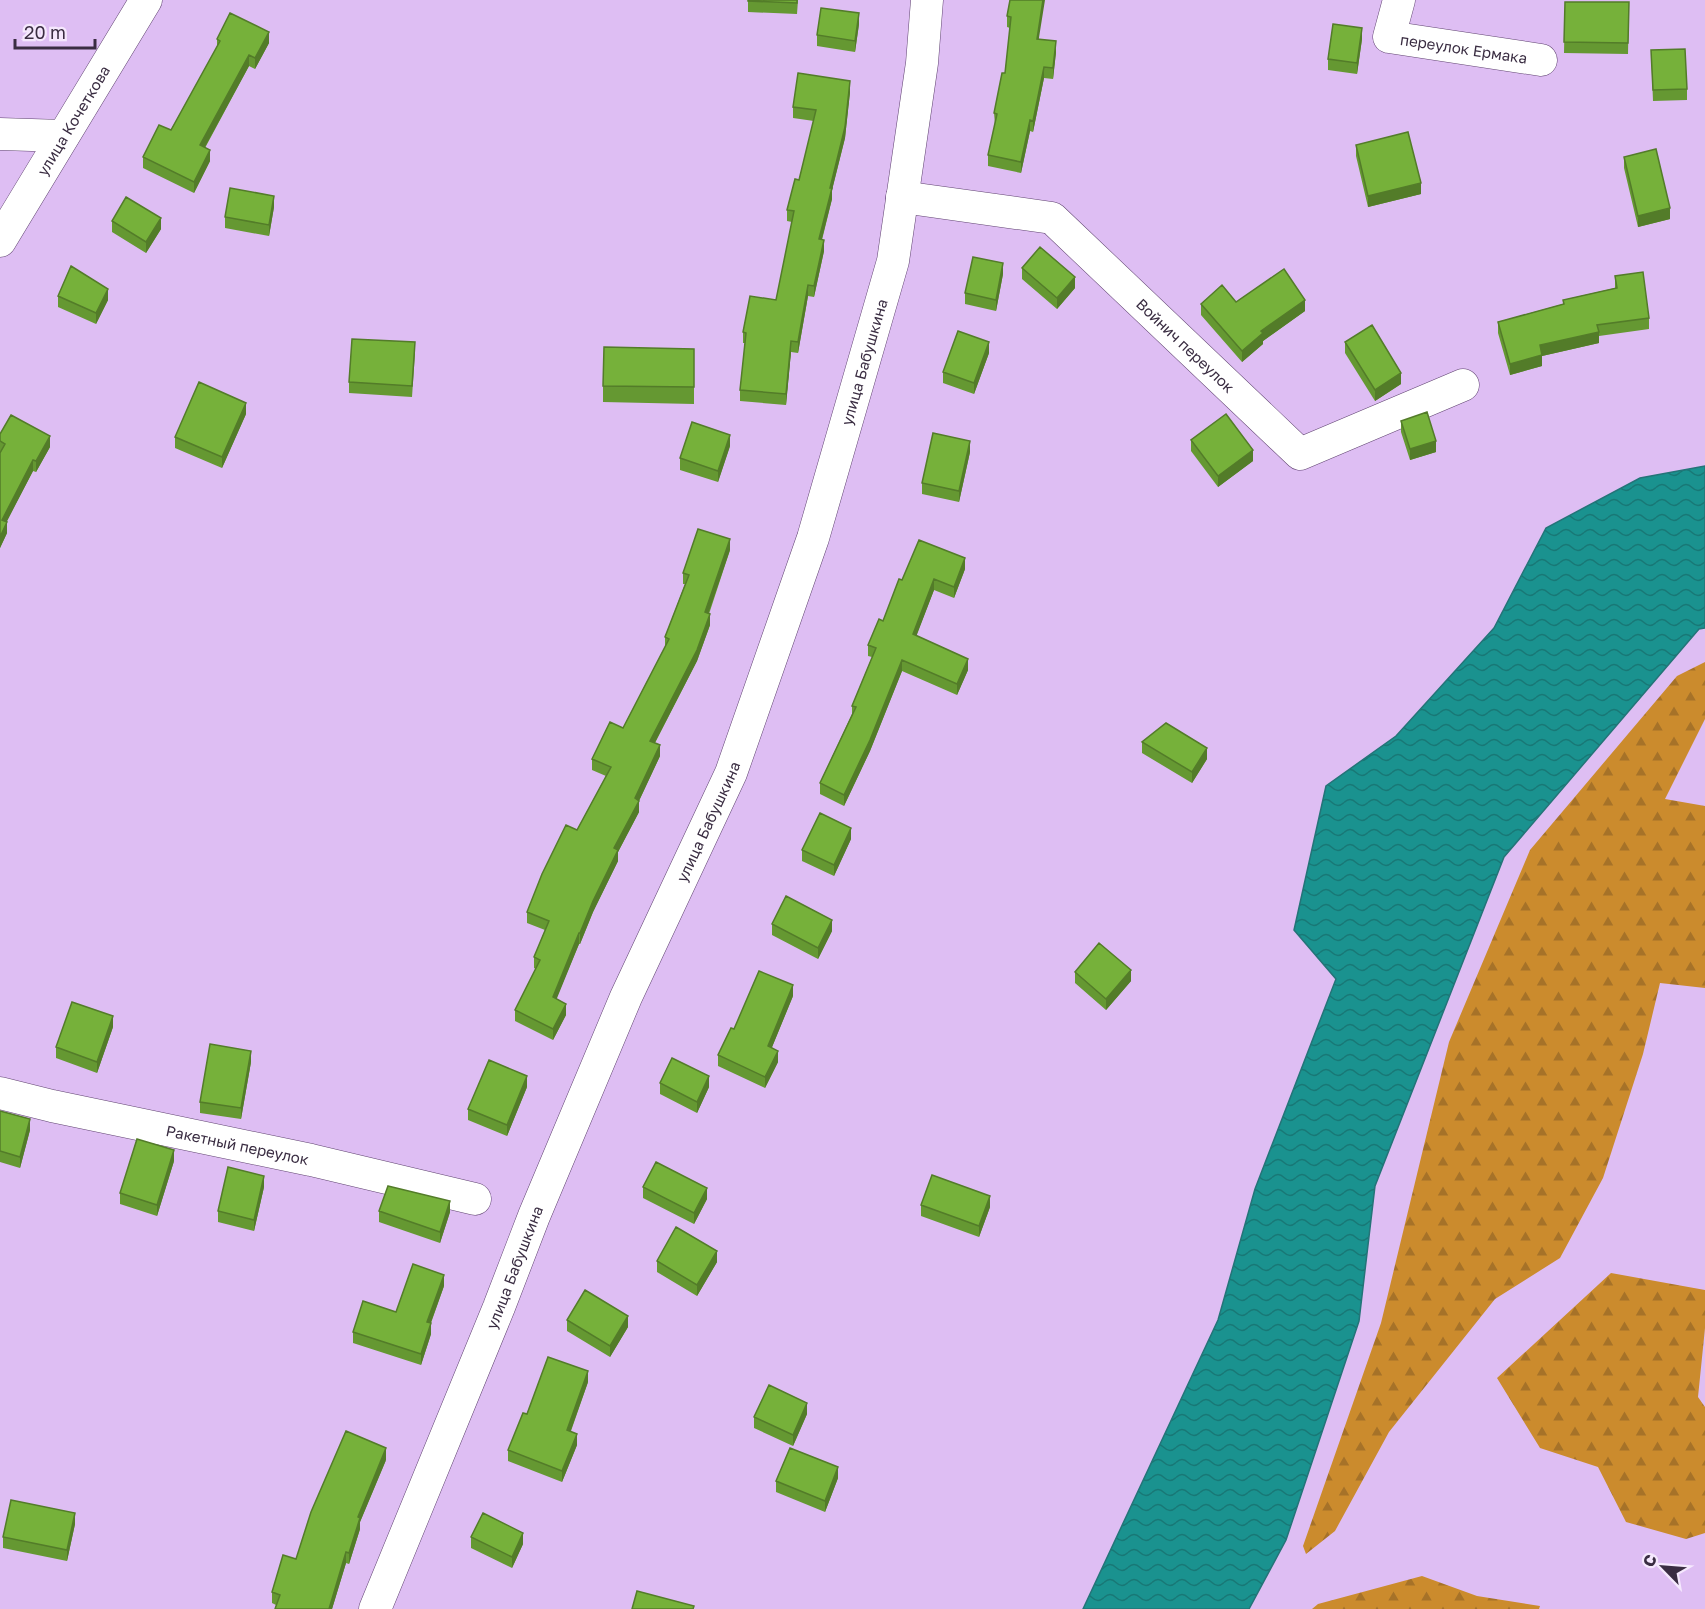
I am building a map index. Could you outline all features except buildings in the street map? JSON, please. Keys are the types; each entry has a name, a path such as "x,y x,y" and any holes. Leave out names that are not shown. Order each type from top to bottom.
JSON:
{"street":[{"name":"улица Кочеткова","path":"0,241 146,0"},
{"name":"улица Бабушкина","path":"375,1609 534,1216 626,997 731,773 816,527 893,261 922,63 927,0"},
{"name":"переулок Ермака","path":"1399,0 1389,37 1541,60"},
{"path":"0,134 63,136"},
{"name":"Войнич переулок","path":"903,197 1052,218 1300,454 1463,385"},
{"name":"Ракетный переулок","path":"0,1093 311,1160 475,1199"}],"green space":[{"path":"1705,662 1705,719 1665,799 1705,806 1705,988 1660,983 1643,1054 1603,1178 1560,1258 1495,1299 1389,1432 1335,1531 1306,1554 1303,1546 1381,1323 1449,1042 1530,850 1677,676"},
{"path":"1611,1273 1705,1290 1705,1328 1698,1397 1705,1407 1705,1533 1686,1539 1626,1522 1598,1467 1540,1448 1497,1378"},
{"path":"1422,1576 1477,1596 1540,1606 1539,1609 1312,1609 1318,1604"}],"water":[{"path":"1705,466 1705,628 1699,629 1504,857 1375,1186 1359,1321 1286,1540 1249,1609 1083,1609 1218,1320 1255,1189 1336,979 1294,930 1326,786 1396,736 1494,628 1546,528 1640,478"}]}
